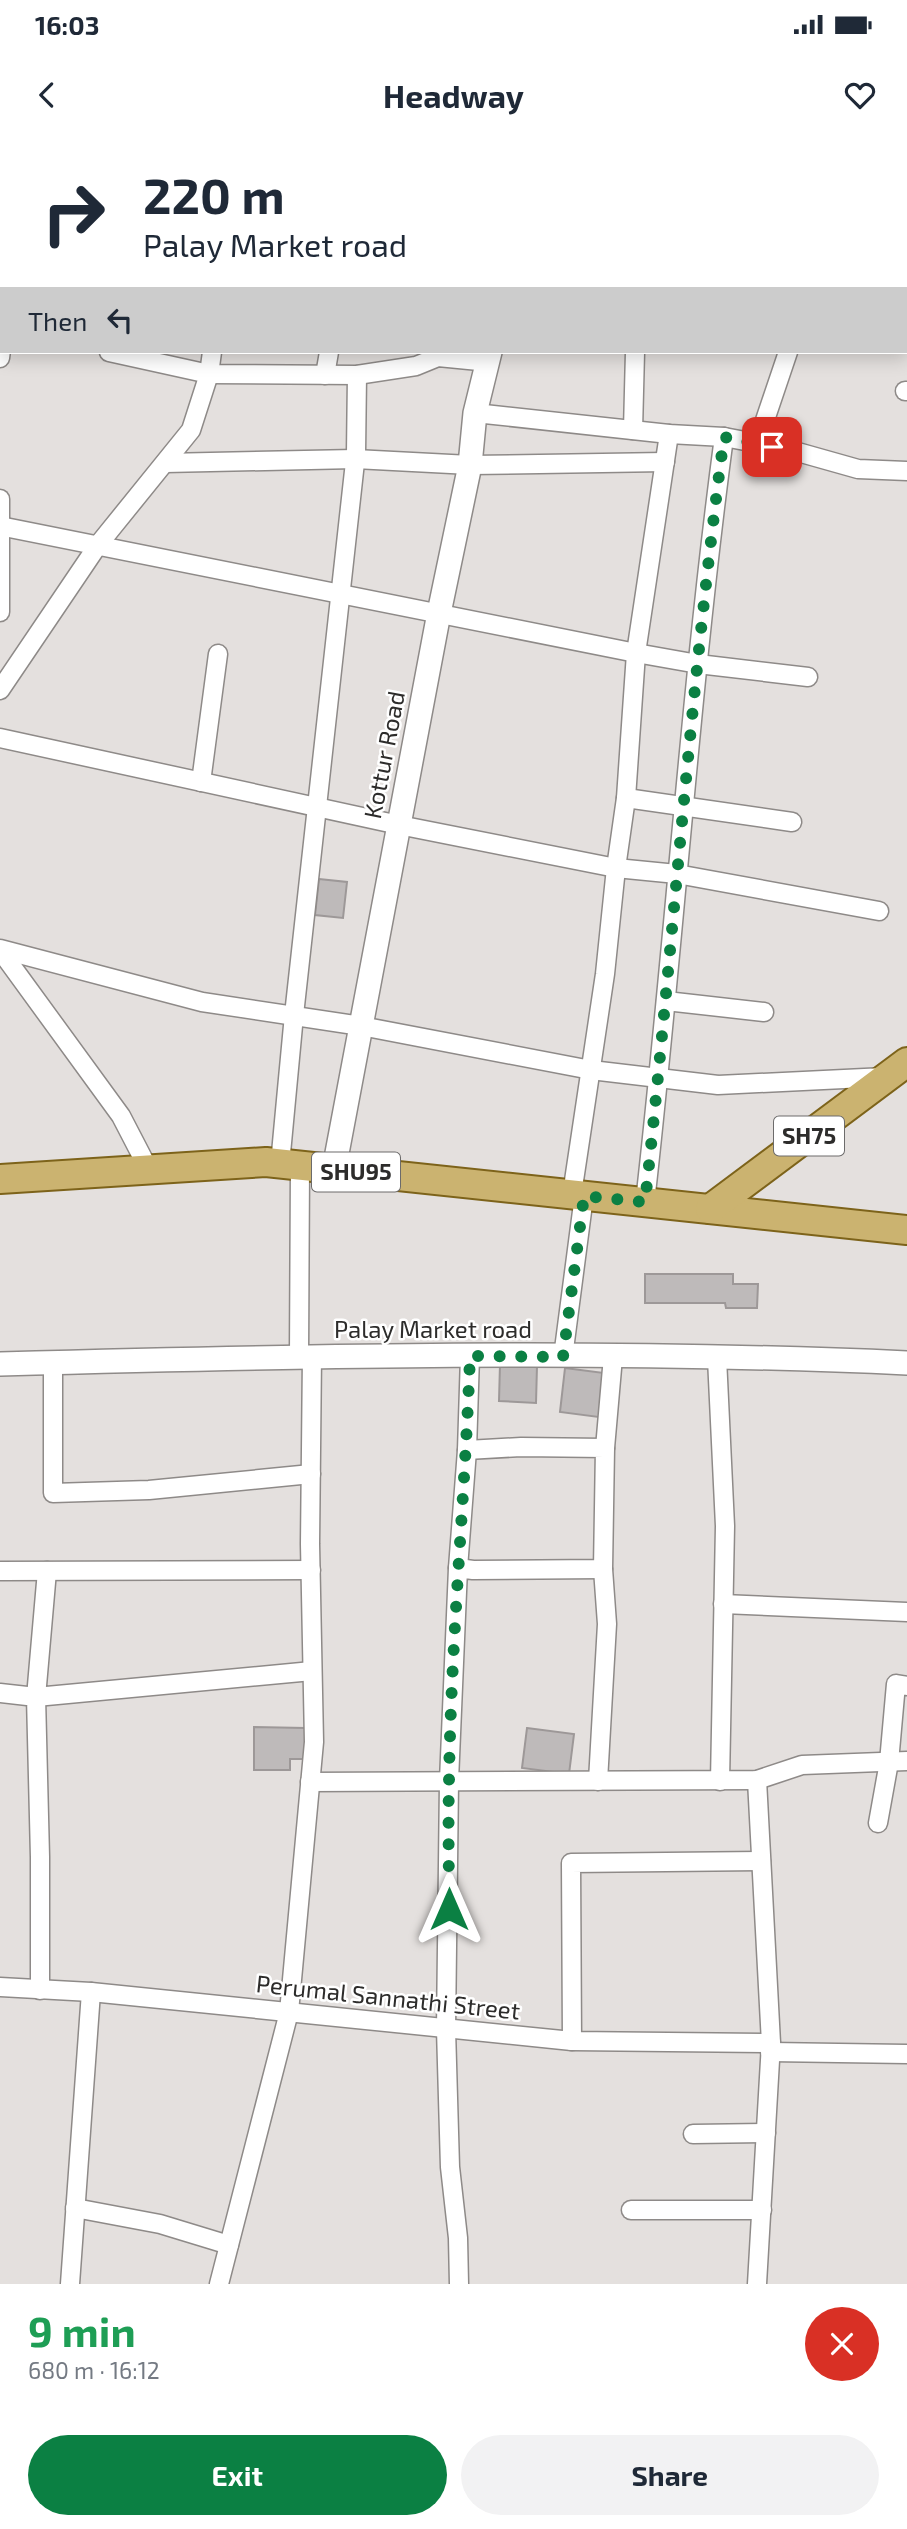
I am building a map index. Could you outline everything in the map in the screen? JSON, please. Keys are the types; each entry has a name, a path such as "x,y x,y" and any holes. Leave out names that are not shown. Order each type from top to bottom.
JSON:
{"main road":[{"name":"SH75","path":"710,1209 896,1069"},
{"name":"SHU95","path":"0,1179 265,1162 907,1230"}],"street":[{"path":"118,354 209,374 325,375 357,375 416,366 437,355 490,357"},
{"path":"0,690 99,545 191,430 209,374 212,354"},
{"path":"325,375 329,354"},
{"path":"632,430 635,354"},
{"path":"757,444 787,354"},
{"name":"Kottur Road","path":"334,1169 439,614 470,465 475,413 490,357"},
{"path":"219,2284 289,2012 314,1742 311,1474 306,1356 290,1165 294,1016 355,460 357,375"},
{"path":"475,413 669,434 724,437 858,469 907,471"},
{"path":"563,1357 591,1070 626,798 636,653 669,434"},
{"path":"645,1202 683,808 724,437"},
{"path":"165,463 355,460 470,465 665,462"},
{"path":"0,499 0,612"},
{"path":"0,526 636,653 698,664 808,677"},
{"path":"201,782 218,654"},
{"path":"0,738 399,825 616,868 677,874 879,911"},
{"path":"626,798 792,822"},
{"path":"0,949 202,1002 361,1026 591,1070 718,1085 896,1069"},
{"path":"0,949 121,1116 149,1170"},
{"path":"666,1001 764,1012"},
{"name":"Palay Market road","path":"0,1364 306,1356 717,1357 907,1363"},
{"path":"459,2284 458,2238 450,2167 446,2029 449,1781 470,1356"},
{"path":"598,1781 607,1624 603,1569 605,1448 613,1357"},
{"path":"717,1357 725,1526 720,1780"},
{"path":"53,1363 53,1493 149,1490 311,1474"},
{"path":"467,1450 521,1447 605,1448"},
{"path":"458,1568 603,1569"},
{"path":"0,1571 311,1570"},
{"path":"40,1990 36,1697 47,1571"},
{"path":"723,1604 907,1612"},
{"path":"0,1693 36,1697 313,1671"},
{"path":"878,1823 898,1762 895,1685 907,1686"},
{"path":"310,1782 757,1780 802,1765 898,1762"},
{"path":"757,1780 771,2048 757,2284"},
{"path":"572,2041 571,1863 761,1861"},
{"name":"Perumal Sannathi Street","path":"0,1987 91,1992 572,2041 907,2054"},
{"path":"70,2284 91,1992"},
{"path":"693,2134 766,2133"},
{"path":"75,2208 160,2224 229,2245"},
{"path":"632,2210 762,2210"}],"building":[{"path":"319,879 347,882 343,918 315,915"},
{"path":"645,1274 733,1274 733,1284 758,1284 757,1308 726,1308 725,1303 645,1303"},
{"path":"500,1364 537,1366 536,1403 499,1401"},
{"path":"565,1368 612,1374 606,1418 560,1412"},
{"path":"254,1727 305,1728 305,1759 290,1759 290,1770 254,1770"},
{"path":"527,1728 574,1734 569,1774 522,1768"}],"route":[{"path":"449,1909 449,1781 470,1356 563,1357 584,1196 645,1202 692,714 724,437 772,447"}]}
